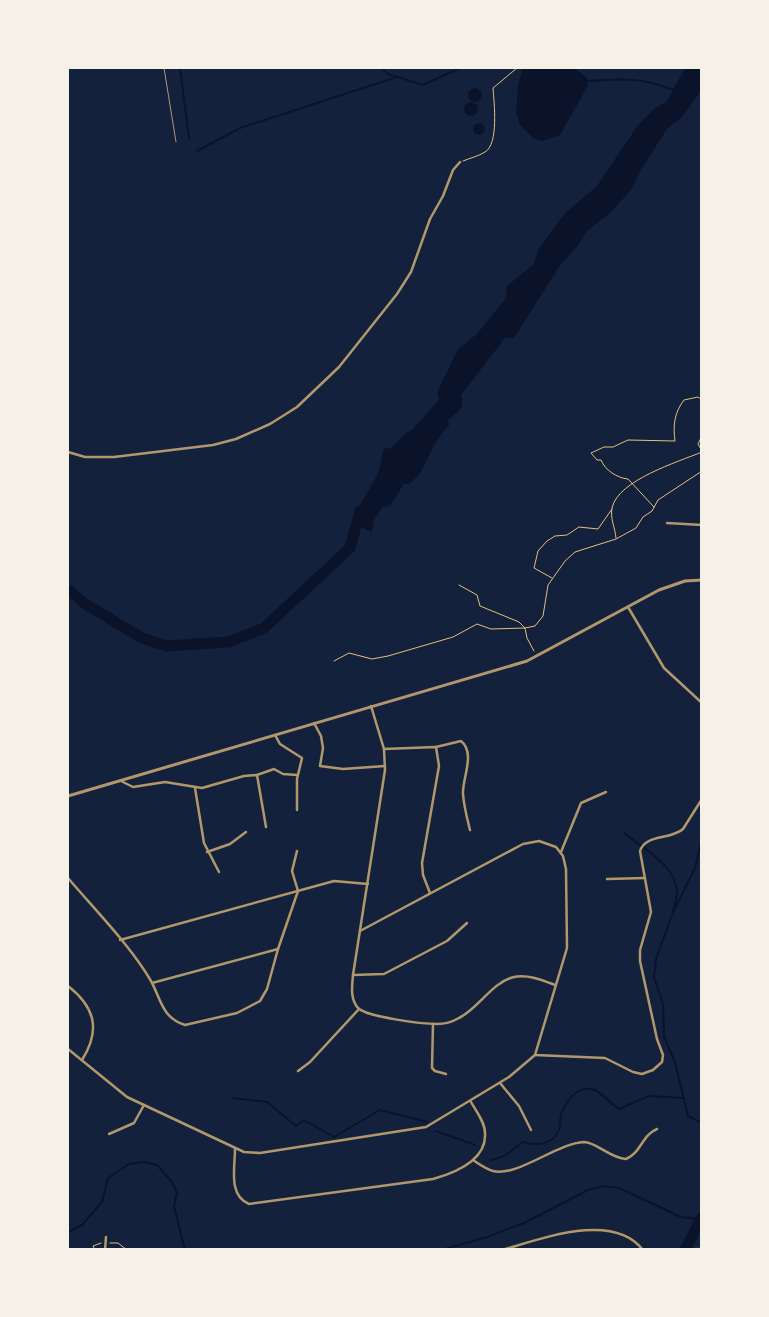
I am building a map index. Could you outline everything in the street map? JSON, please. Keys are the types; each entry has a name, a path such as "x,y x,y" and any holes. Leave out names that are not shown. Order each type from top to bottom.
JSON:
{"street":[{"path":"68,452 85,456 114,457 213,444 236,439 270,424 297,408 338,367 397,294 411,272 430,218 443,196 453,170 460,162"},
{"path":"667,522 702,525"},
{"path":"68,796 537,657 672,585 702,580"},
{"path":"628,607 664,668 702,703"},
{"path":"371,706 384,749 385,766 353,975 352,996 359,1009 371,1014 442,1024 459,1018 504,981 513,977 533,978 555,985"},
{"path":"314,723 321,736 323,748 320,766 343,769 385,766"},
{"path":"274,735 280,744 302,758 298,775 297,810"},
{"path":"384,749 436,748 461,741 468,750 463,792 470,830"},
{"path":"431,893 423,875 422,863 439,766 436,748"},
{"path":"121,781 133,787 165,782 195,788 218,785 244,776 258,775 272,769 283,774 298,775"},
{"path":"258,775 266,827"},
{"path":"195,788 201,832 207,852 219,872"},
{"path":"68,1050 121,1093 248,1153 260,1153 413,1130 434,1124 500,1083 535,1054 567,948 566,869 562,852 580,803 606,792"},
{"path":"535,1054 605,1058 633,1072 642,1074 653,1070 664,1059 640,961 640,950 651,912 640,851 643,844 679,833 687,825 702,799"},
{"path":"207,852 230,844 246,832"},
{"path":"360,931 523,844 544,842 562,852"},
{"path":"68,878 120,940 152,983 163,1009 177,1022 191,1024 237,1013 255,1005 264,995 298,891 292,871 297,851"},
{"path":"607,879 645,878"},
{"path":"120,940 338,880 368,884"},
{"path":"353,975 384,974 447,941 467,923"},
{"path":"152,983 278,949"},
{"path":"68,986 85,1002 91,1014 92,1042 82,1060"},
{"path":"298,1071 310,1062 359,1009"},
{"path":"433,1024 432,1068 435,1071 446,1074"},
{"path":"500,1083 519,1106 531,1130"},
{"path":"235,1148 236,1190 240,1200 249,1204 433,1179 453,1172 473,1160 483,1146 486,1133 471,1102"},
{"path":"109,1134 134,1123 144,1105"},
{"path":"473,1160 488,1169 504,1171 572,1144 586,1142 605,1152 626,1159 634,1155 647,1135 657,1129"},
{"path":"502,1250 566,1233 588,1230 618,1232 628,1236 643,1250"},
{"path":"105,1248 106,1237"},
{"path":"675,1250 702,1249"}],"lane":[{"path":"164,68 176,142"}],"path":[{"path":"460,162 486,152 491,146 496,116 493,88 517,68"},
{"path":"654,507 632,484 604,467 600,460 596,460 590,453 604,447 613,447 628,440 675,441 674,426 680,406 684,400 698,397 702,400"},
{"path":"552,578 534,568 533,564 540,547 552,538 567,536 579,527 598,529 612,509 616,499 632,484 646,475 702,452 698,444 702,436"},
{"path":"334,661 349,653 372,659 388,656 453,637 476,624 491,629 535,626 543,616 545,597 552,578 565,561 575,552 616,539 636,528 658,500 702,471"},
{"path":"612,509 611,522 616,539"},
{"path":"459,585 477,595 480,606 520,622 526,628 527,638 537,657"},
{"path":"105,1242 118,1243 128,1250"},
{"path":"95,1250 93,1246 101,1243 105,1248"}],"water":[{"path":"523,68 575,68 587,78 588,86 560,135 543,141 534,139 520,125 516,113 518,85"},
{"path":"685,68 701,68 701,91 682,117 667,129 640,171 631,190 610,213 587,231 576,248 561,264 514,338 505,338 461,395 461,407 448,420 449,426 437,440 420,474 409,484 404,484 390,505 382,508 374,520 372,532 352,524 376,477 386,447 390,449 406,433 412,430 439,400 437,392 458,349 477,334 506,298 507,286 534,264 538,250 565,213 597,186 638,125 655,108 667,101"},
{"path":"475,88 480,90 482,95 480,100 475,102 470,100 468,95 470,90"},
{"path":"471,102 476,104 478,109 476,114 471,116 466,114 464,109 466,104"},
{"path":"479,123 485,129 479,135 473,129"}],"waterway":[{"path":"180,68 189,138"},
{"path":"382,68 388,74 423,85 460,68"},
{"path":"197,151 240,128 397,77"},
{"path":"585,81 621,79 641,81 675,91"},
{"path":"68,590 87,605 142,638 167,646 229,642 264,628 350,548 360,511"},
{"path":"624,833 658,858 671,874 676,883 677,893 673,912"},
{"path":"702,839 695,868 672,915 656,959 654,977 663,1004 664,1037 675,1062 688,1116 702,1123"},
{"path":"490,1160 504,1156 523,1142 539,1144 553,1139 559,1130 561,1114 566,1104 569,1099 583,1089 595,1090 619,1109 649,1096 683,1098"},
{"path":"233,1098 267,1102 296,1126 304,1120 334,1137 380,1110 427,1122"},
{"path":"436,1131 475,1145"},
{"path":"68,1232 82,1225 102,1202 108,1178 129,1164 145,1162 157,1165 172,1182 177,1193 174,1206 185,1250"},
{"path":"441,1250 487,1237 524,1223 588,1190 604,1186 619,1188 681,1217 699,1219"},
{"path":"685,1250 702,1217"}]}
